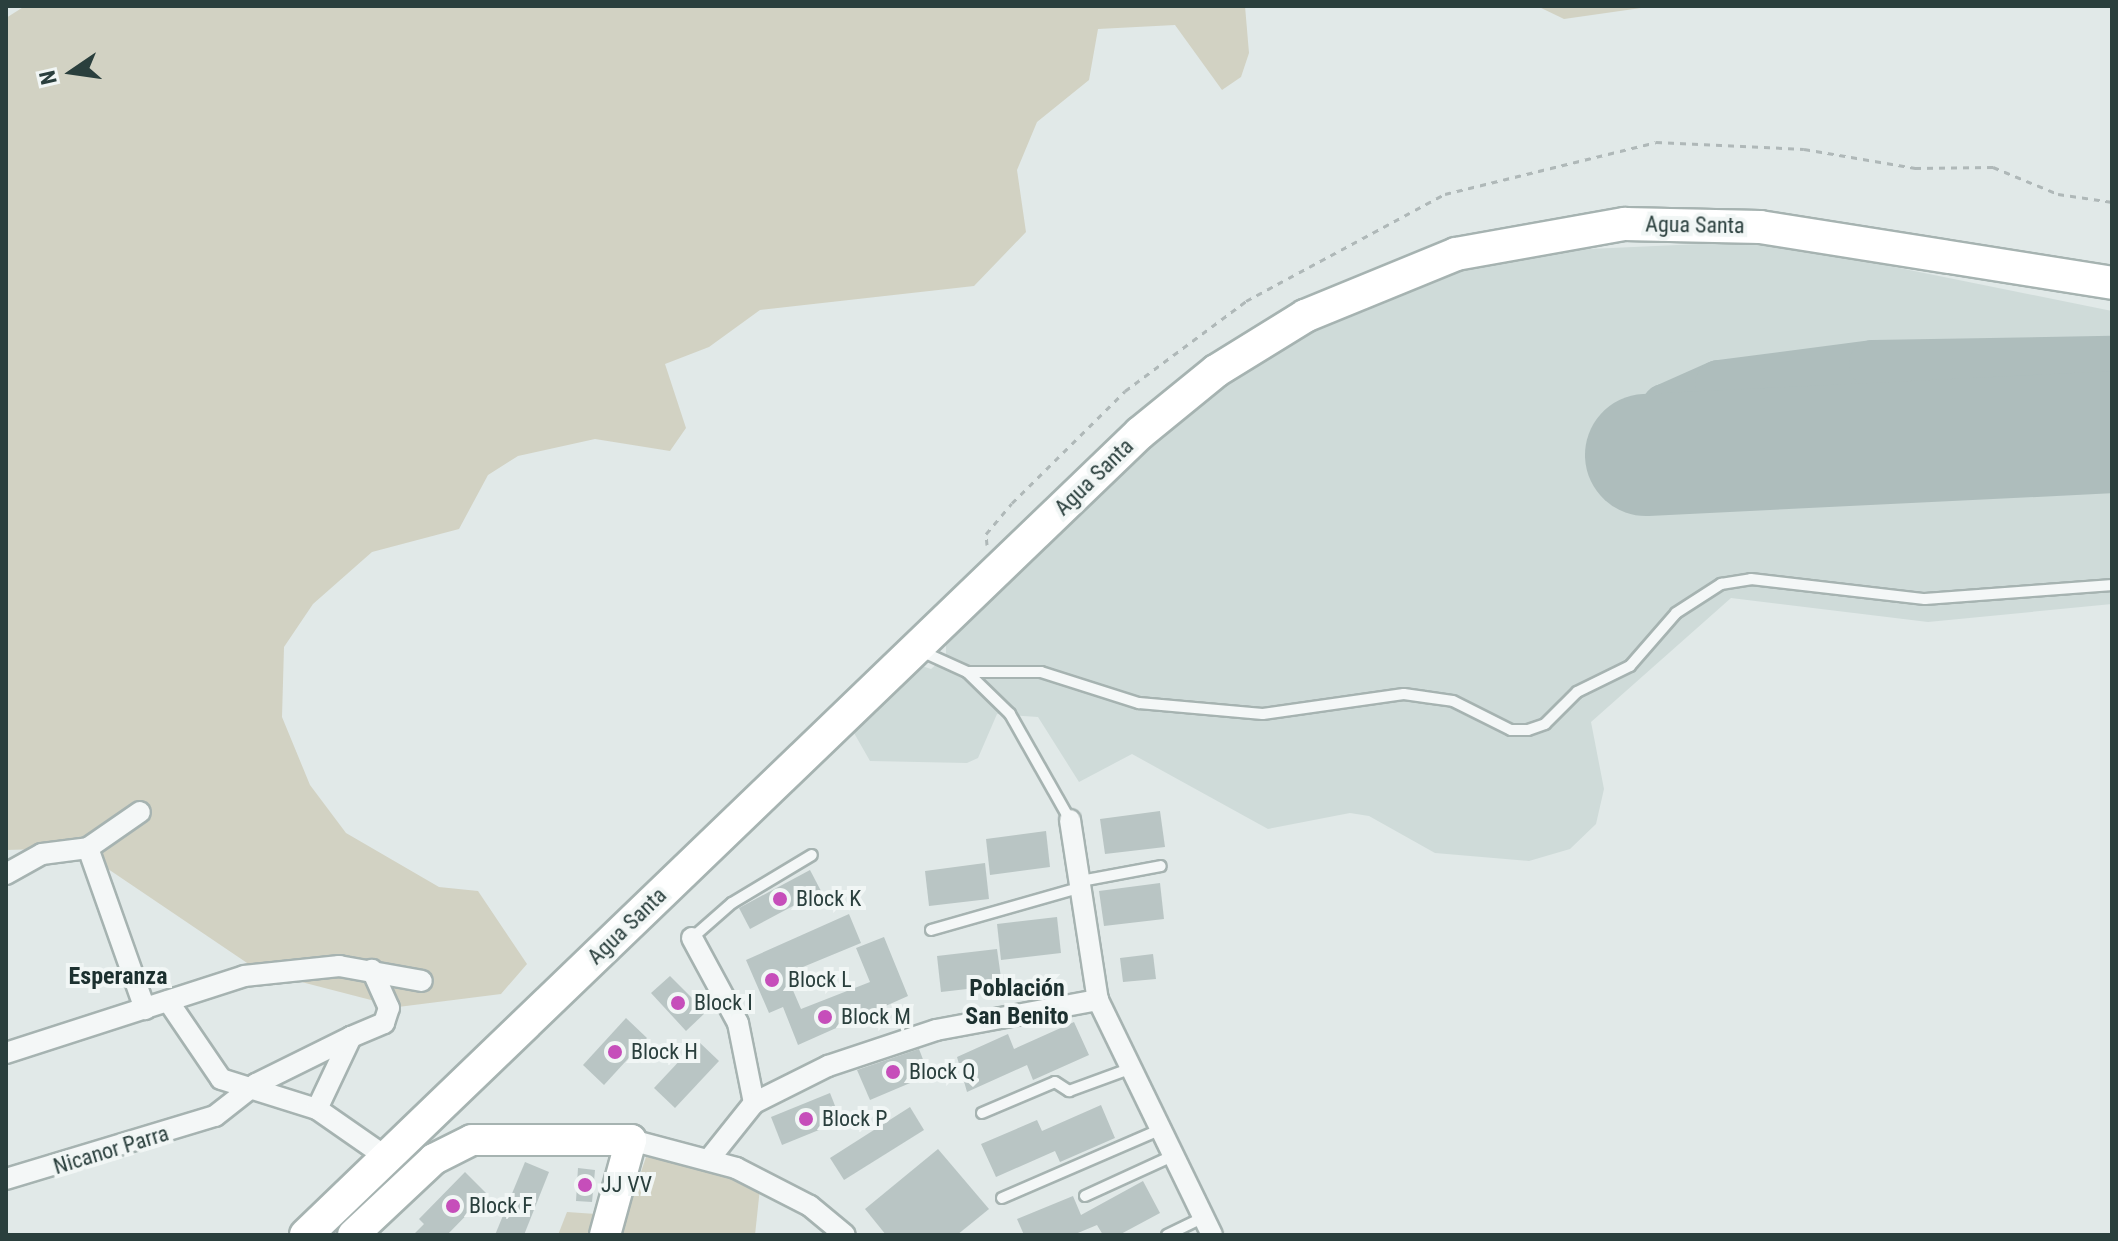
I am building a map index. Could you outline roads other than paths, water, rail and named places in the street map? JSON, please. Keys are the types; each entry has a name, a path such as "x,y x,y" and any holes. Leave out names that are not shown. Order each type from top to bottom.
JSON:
{"main road":[{"name":"Agua Santa","path":"306,1235 1120,451 1216,371 1341,298 1456,254 1581,228 1715,223 2112,283"}],"street":[{"path":"6,874 42,854 88,848 140,812"},
{"path":"1070,820 1098,1000 1157,1131 1207,1226"},
{"path":"88,848 145,1009"},
{"path":"692,938 738,1023 754,1103"},
{"path":"6,1053 244,976 339,966 422,981"},
{"path":"256,1084 384,1023 389,1008 372,970"},
{"path":"710,1158 754,1103 906,1038 1098,1000"},
{"path":"168,1001 221,1079 256,1084 317,1109 386,1157"},
{"path":"317,1109 351,1037"},
{"name":"Nicanor Parra","path":"6,1179 215,1116 256,1084"},
{"path":"353,1235 434,1159 472,1140 631,1140 710,1158 787,1191 845,1235"},
{"path":"605,1235 631,1140"}],"lane":[{"path":"967,672 1041,672 1139,703 1263,714 1404,694 1453,701 1511,730 1528,730 1545,724 1577,692 1630,666 1676,613 1721,584 1751,579 1925,599 2112,585"},
{"path":"915,648 967,672 1010,714 1070,820"},
{"path":"692,938 732,903 812,855"},
{"path":"931,930 1081,884 1161,866"},
{"path":"982,1113 1055,1082 1069,1091 1129,1069"},
{"path":"1002,1198 1157,1131"},
{"path":"1085,1196 1170,1157"},
{"path":"1167,1235 1207,1226"}],"place":[{"name":"Block K","path":"780,899"},
{"name":"Block L","path":"772,980"},
{"name":"Block I","path":"678,1003"},
{"name":"Block M","path":"825,1017"},
{"name":"Block H","path":"615,1052"},
{"name":"Block Q","path":"893,1072"},
{"name":"Block P","path":"806,1119"},
{"name":"JJ VV","path":"585,1185"},
{"name":"Block F","path":"453,1206"}],"district":[{"name":"Esperanza","path":"118,977"},
{"name":"Población San Benito","path":"1017,1003"}]}
